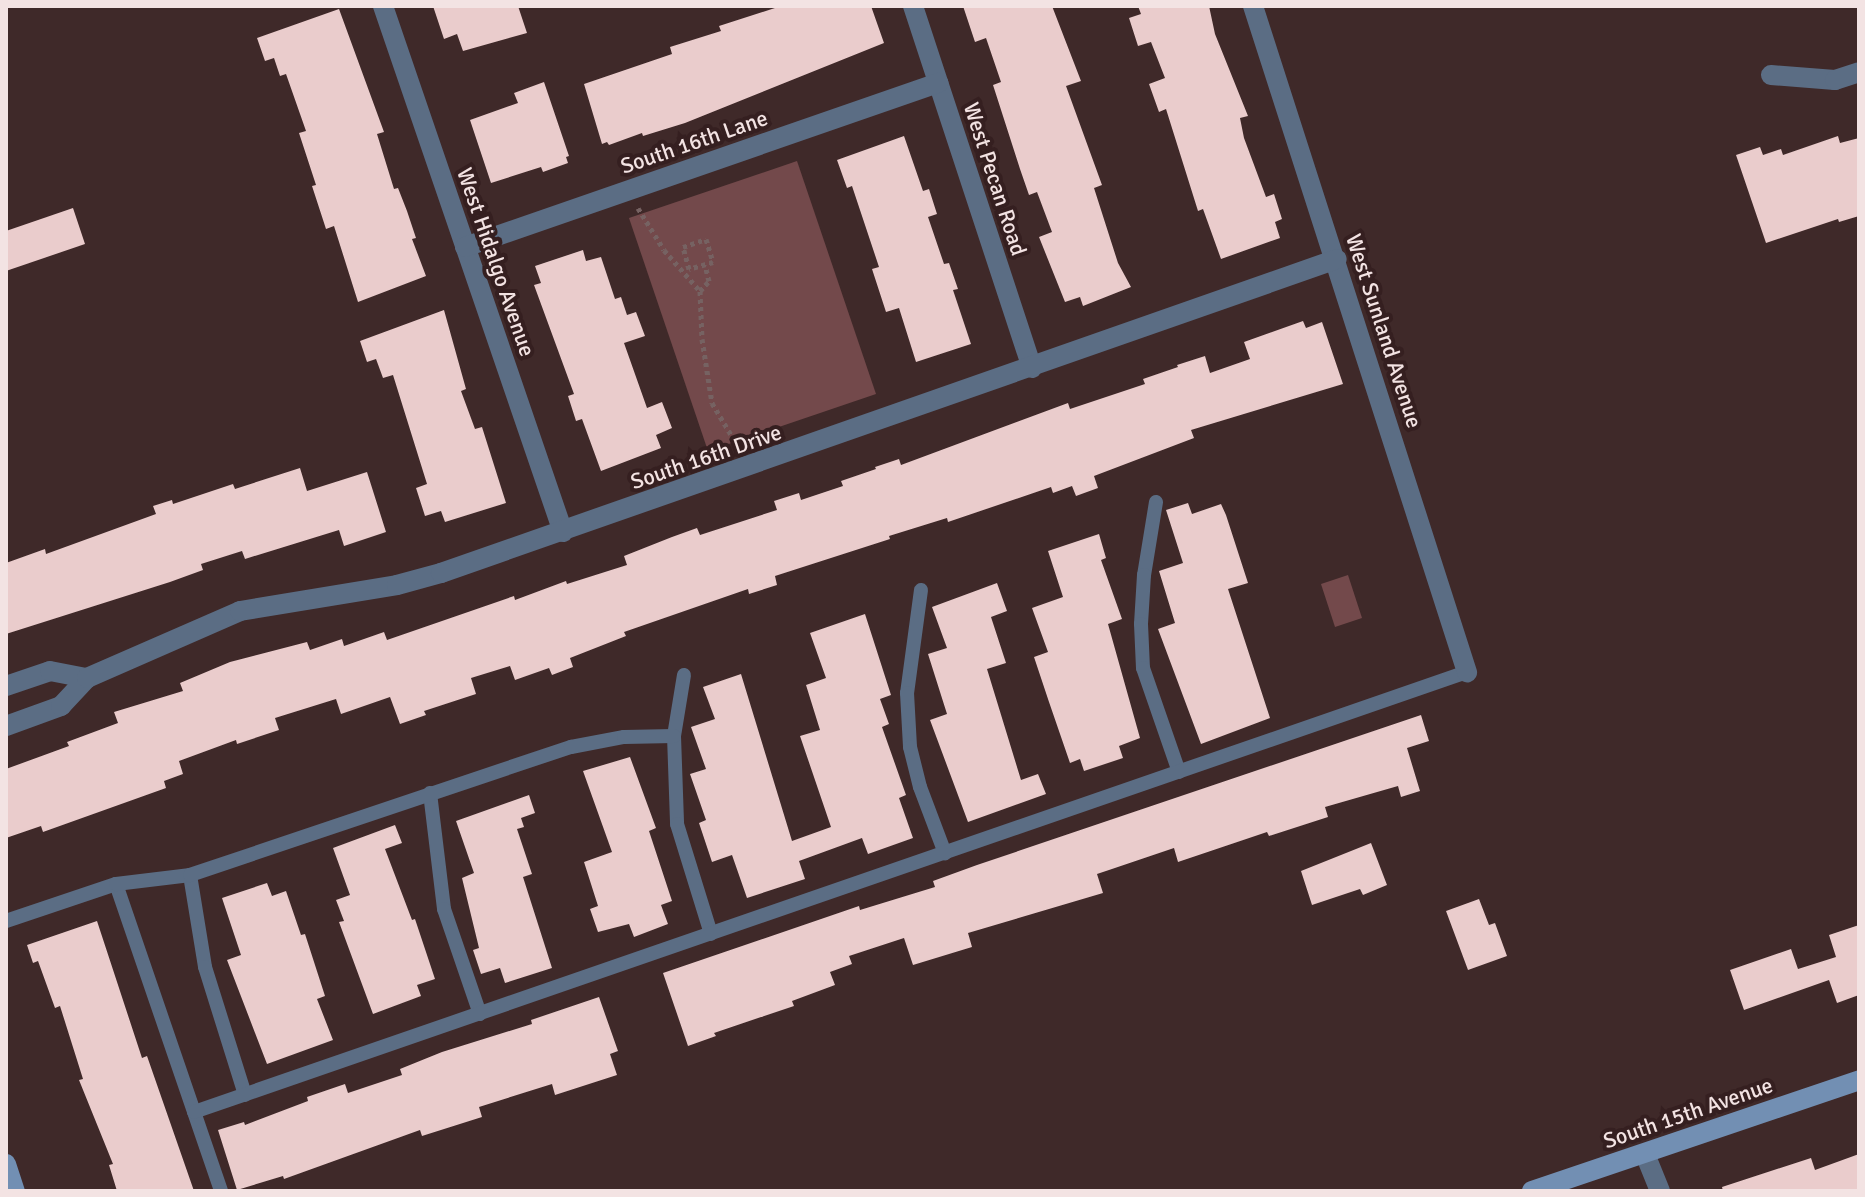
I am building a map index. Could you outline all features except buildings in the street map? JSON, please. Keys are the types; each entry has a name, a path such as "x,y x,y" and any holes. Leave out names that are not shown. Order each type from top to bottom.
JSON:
{"street":[{"name":"West Hidalgo Avenue","path":"383,6 563,532"},
{"name":"West Pecan Road","path":"913,6 1032,368"},
{"name":"West Sunland Avenue","path":"1253,6 1337,259 1467,672"},
{"path":"1771,75 1835,80 1859,72"},
{"name":"South 16th Lane","path":"465,247 938,83"},
{"name":"South 16th Drive","path":"6,726 61,706 87,678 240,611 397,585 563,532 1337,259"},
{"path":"6,686 50,671 87,678"},
{"name":"South 15th Avenue","path":"1532,1191 1859,1080"},
{"path":"1645,1154 1660,1191"},
{"path":"6,1164 15,1191"}],"lane":[{"path":"1156,502 1143,587 1143,668 1179,772"},
{"path":"921,590 907,693 910,747 920,787 945,853"},
{"path":"194,1112 1467,672"},
{"path":"684,675 674,736 677,824 711,934"},
{"path":"6,921 116,884 190,875 571,747 624,737 674,736"},
{"path":"430,793 444,909 480,1014"},
{"path":"190,875 207,975 245,1095"},
{"path":"116,884 221,1191"}],"path":[{"path":"626,191 664,250 700,291 702,339 712,403 735,435 747,468"},
{"path":"706,239 713,262 705,265 689,269 683,247 706,239"},
{"path":"700,291 709,281 705,265"}],"shaded area":[{"path":"797,161 876,394 708,451 629,218"},
{"path":"1348,575 1362,618 1335,627 1321,584"}]}
